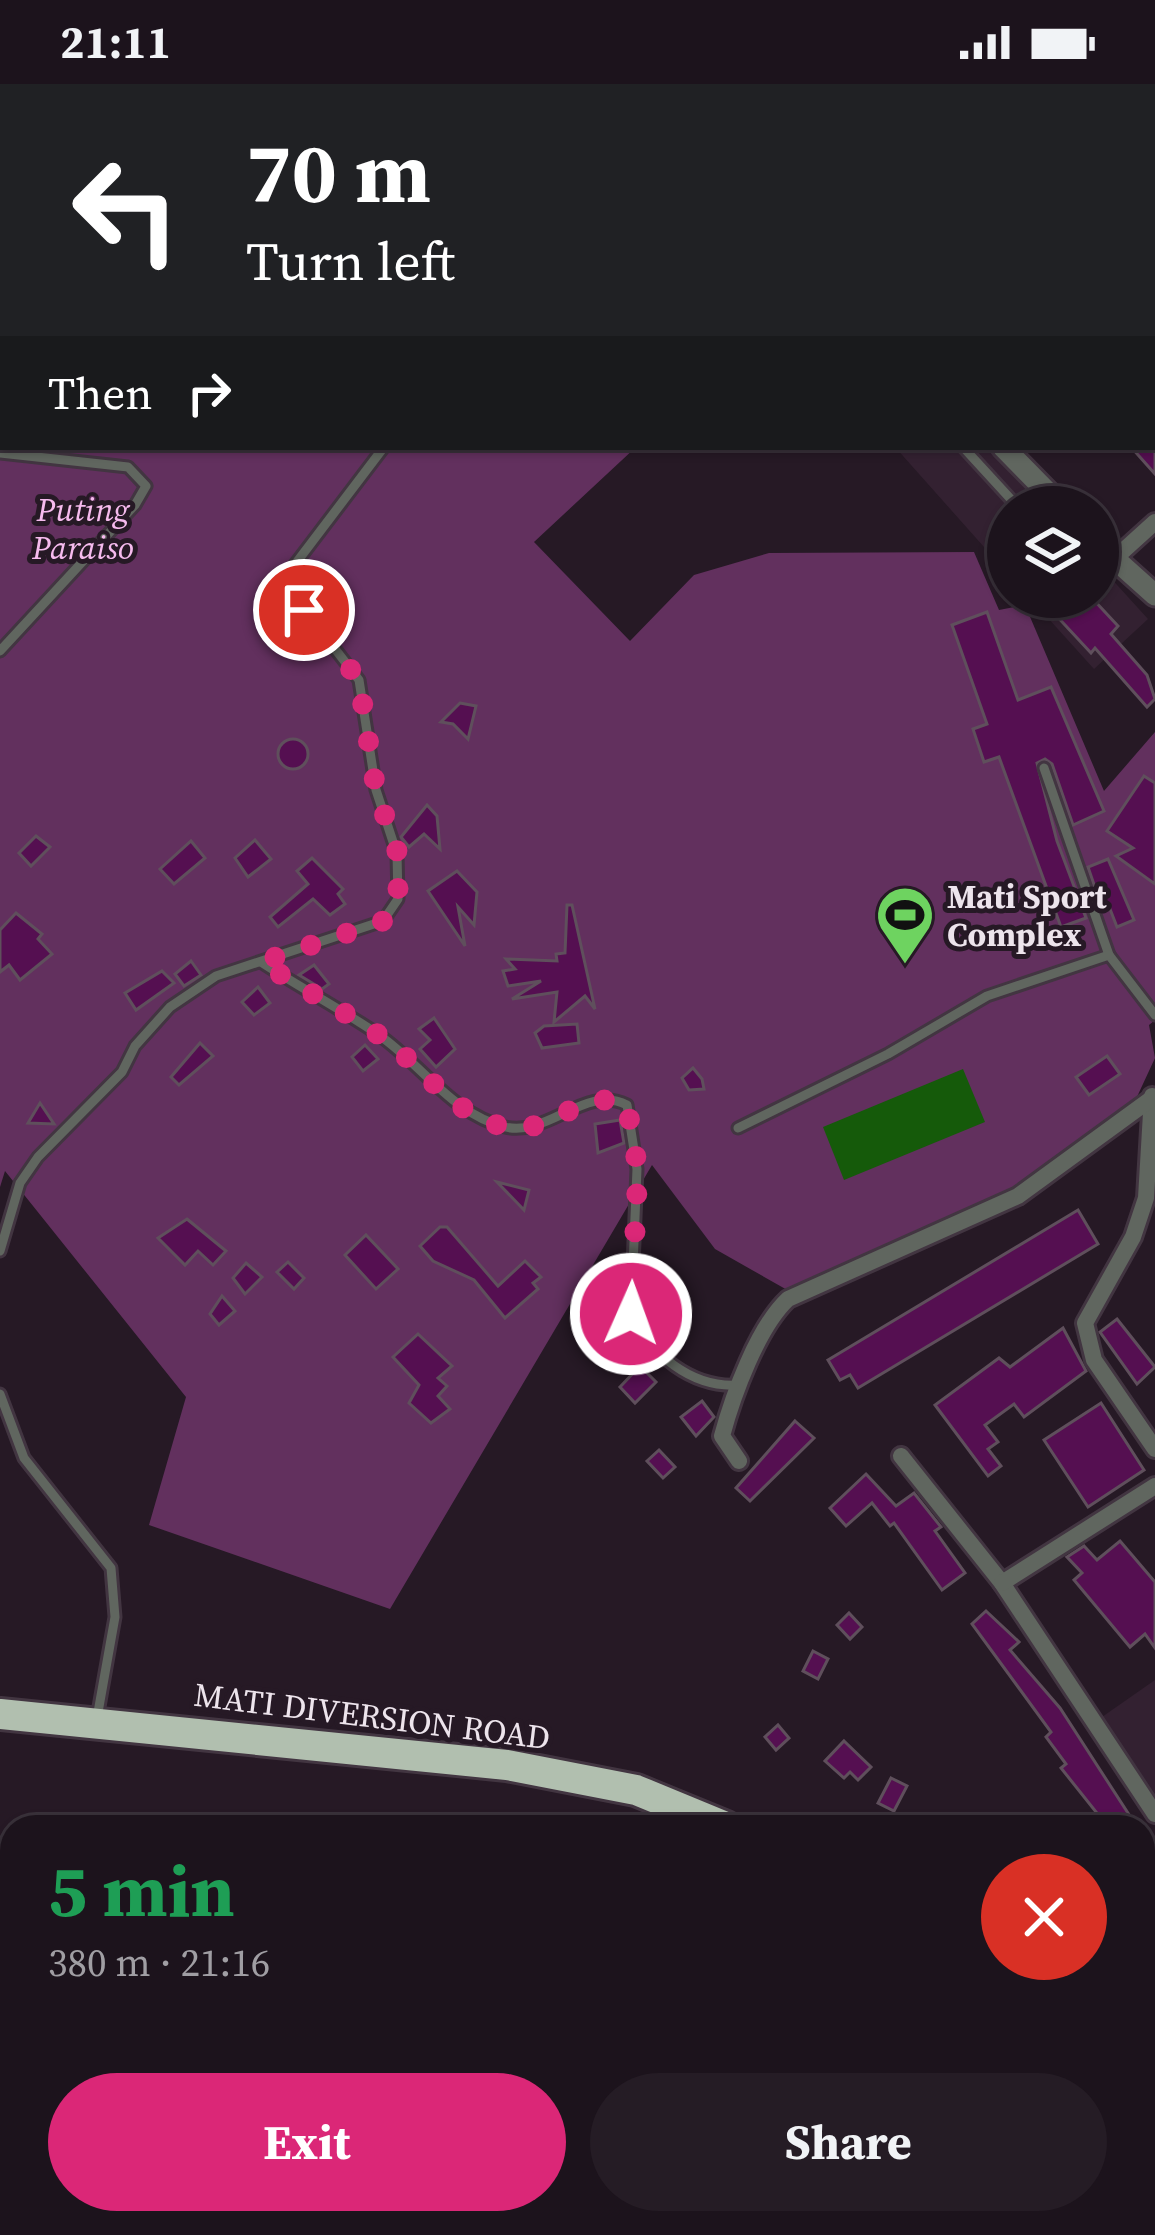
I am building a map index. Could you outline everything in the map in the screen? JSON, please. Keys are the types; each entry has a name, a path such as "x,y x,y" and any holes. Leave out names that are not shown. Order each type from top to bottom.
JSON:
{"highway":[{"name":"MATI DIVERSION ROAD","path":"0,1714 507,1765 635,1790 696,1815"}],"street":[{"path":"1006,450 1041,486"},
{"path":"1119,544 1155,522"},
{"path":"1119,563 1155,595"},
{"path":"739,1461 722,1436 739,1385 774,1312 788,1299 1018,1196 1153,1094"},
{"path":"1153,1094 1146,1198 1132,1237 1085,1323 1094,1360 1155,1449"},
{"path":"901,1456 1002,1583 1155,1814"},
{"path":"1002,1583 1155,1486"}],"lane":[{"path":"0,1251 20,1183 38,1157 122,1072 135,1046 170,1007 216,976 383,921 398,899 398,854 376,790 359,680 304,610 292,579 293,568 382,450"},
{"path":"967,450 999,486"},
{"path":"0,453 128,467 146,486 0,651"},
{"path":"1044,768 1109,955 1155,1015"},
{"path":"738,1128 887,1054 986,996 1109,955"},
{"path":"261,962 379,1035 460,1108 483,1120 509,1128 543,1126 590,1101 614,1099 627,1105 638,1169 631,1314 640,1332 674,1366 719,1386 739,1385"},
{"path":"0,1394 24,1458 111,1568 116,1617 96,1721"}],"shaded area":[{"path":"898,450 994,450 1027,486 987,486 987,550"},
{"path":"1119,587 1148,619 1094,669 1048,618 1119,618"},
{"path":"963,1069 985,1122 844,1180 823,1127"},
{"path":"1155,1680 1155,1794 1102,1717"}],"green space":[{"name":"Puting Paraiso","path":"0,450 633,450 534,542 630,641 694,575 769,553 974,552 987,582 987,618 1031,618 1104,791 1155,732 1155,1020 1149,1025 1155,1058 1136,1099 1016,1187 789,1291 715,1249 652,1165 390,1609 149,1525 186,1397 5,1171 0,1187"}],"building":[{"path":"1134,450 1155,450 1155,474"},
{"path":"987,612 1018,700 1051,687 1104,811 1073,825 1052,764 1045,759 1037,763 1057,841 1086,918 1061,927 999,757 984,762 973,729 987,724 952,625"},
{"path":"1058,618 1111,618 1118,626 1111,634 1147,675 1155,699 1147,707 1095,648 1091,653"},
{"path":"460,703 476,706 468,739 453,724 441,722"},
{"path":"293,739 308,754 293,769 278,754"},
{"path":"1144,776 1155,783 1155,884 1116,856 1133,848 1107,831"},
{"path":"427,805 437,816 440,849 424,834 409,847 401,837"},
{"path":"36,836 50,847 31,866 19,853"},
{"path":"255,840 271,859 248,877 235,858"},
{"path":"191,841 205,858 174,884 160,869"},
{"path":"312,858 343,889 338,894 345,904 330,915 313,899 278,927 270,917 308,884 297,871"},
{"path":"1108,859 1134,920 1117,927 1110,909 1103,911 1088,867"},
{"path":"457,871 477,892 474,925 458,907 465,946 428,891"},
{"path":"567,905 572,905 595,1009 585,996 554,1022 557,992 512,999 541,981 508,986 503,971 515,969 506,959 557,961 556,954 565,953"},
{"path":"16,913 42,934 38,939 52,954 20,980 9,965 0,972 0,930"},
{"path":"191,961 201,975 184,986 175,974"},
{"path":"314,965 329,984 322,989 299,975"},
{"path":"162,971 174,983 136,1010 125,993"},
{"path":"258,987 270,1003 254,1015 242,1002"},
{"path":"434,1018 455,1049 436,1067 420,1049 430,1040 419,1029"},
{"path":"577,1024 579,1043 542,1048 535,1033 544,1026"},
{"path":"200,1043 213,1056 179,1085 171,1077"},
{"path":"365,1045 378,1059 363,1071 352,1057"},
{"path":"1107,1056 1120,1074 1089,1095 1076,1077"},
{"path":"693,1068 704,1089 689,1090 682,1078"},
{"path":"40,1103 54,1124 28,1123"},
{"path":"620,1120 624,1143 598,1153 595,1124"},
{"path":"497,1182 529,1190 524,1210"},
{"path":"1078,1210 1098,1244 858,1388 850,1375 840,1380 828,1360"},
{"path":"187,1219 226,1251 213,1265 198,1251 185,1265 158,1238"},
{"path":"440,1227 447,1227 498,1286 525,1261 541,1277 533,1283 538,1289 505,1318 474,1280 433,1261 420,1246"},
{"path":"366,1235 398,1269 376,1289 345,1255"},
{"path":"288,1262 304,1278 294,1289 277,1272"},
{"path":"246,1263 262,1277 245,1294 233,1278"},
{"path":"222,1296 235,1311 219,1325 210,1314"},
{"path":"1117,1319 1155,1367 1137,1384 1100,1332"},
{"path":"1063,1328 1086,1371 1024,1417 1014,1404 985,1425 998,1442 988,1449 1001,1466 988,1476 935,1405 999,1358 1010,1367"},
{"path":"418,1334 452,1366 438,1378 447,1386 438,1396 450,1409 431,1423 409,1403 419,1385 393,1357"},
{"path":"640,1366 656,1382 635,1403 620,1387"},
{"path":"702,1401 714,1417 696,1436 681,1417"},
{"path":"1101,1403 1144,1470 1088,1507 1044,1440"},
{"path":"795,1421 814,1438 750,1501 736,1488"},
{"path":"659,1450 675,1467 663,1478 647,1461"},
{"path":"866,1474 896,1506 914,1493 941,1527 935,1531 965,1573 942,1590 894,1523 890,1526 872,1503 846,1526 830,1508"},
{"path":"1120,1541 1155,1582 1155,1648 1145,1634 1130,1647 1074,1580 1082,1573 1067,1557 1084,1546 1097,1560"},
{"path":"986,1611 1019,1642 1010,1650 1060,1708 1129,1815 1098,1815 1061,1768 1066,1764 1046,1737 1051,1732 972,1624"},
{"path":"849,1613 862,1627 850,1639 837,1625"},
{"path":"813,1651 828,1659 818,1679 803,1671"},
{"path":"778,1725 789,1738 776,1750 765,1737"},
{"path":"844,1741 871,1767 858,1780 850,1772 844,1778 825,1761"},
{"path":"891,1778 907,1786 894,1811 878,1803"}],"place":[{"name":"Mati Sport Complex","path":"905,966"}],"route":[{"path":"304,610 359,680 376,790 398,854 398,899 383,921 261,962 379,1035 460,1108 483,1120 509,1128 543,1126 590,1101 614,1099 627,1105 638,1169 631,1314"}]}
